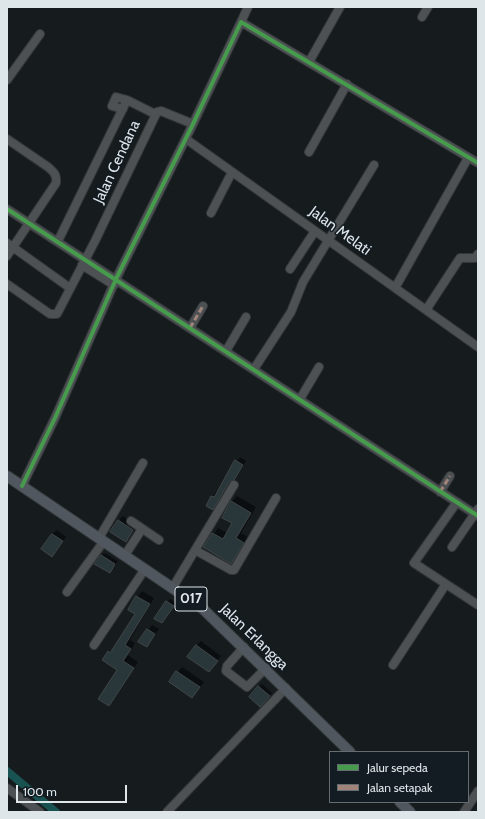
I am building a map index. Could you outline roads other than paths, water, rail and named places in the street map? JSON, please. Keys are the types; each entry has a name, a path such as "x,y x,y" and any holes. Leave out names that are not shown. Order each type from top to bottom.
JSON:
{"main road":[{"name":"Jalan Erlangga","path":"7,476 202,608 266,668 349,751"},
{"path":"401,803 410,812"}],"street":[{"path":"22,486 55,418 115,282 193,124 248,7"},
{"path":"309,62 340,7"},
{"path":"422,18 428,7"},
{"path":"241,22 478,163"},
{"path":"7,80 40,34"},
{"path":"309,152 347,84"},
{"path":"123,109 114,107 113,103 118,97 155,114"},
{"path":"58,241 127,100"},
{"name":"Jalan Cendana","path":"7,284 50,314 55,315 84,262 155,114 159,110 193,124"},
{"name":"Jalan Melati","path":"186,138 478,347"},
{"path":"7,139 55,172 57,178 56,183 29,224 10,245 7,256"},
{"path":"395,288 468,158"},
{"path":"254,369 292,312 303,282 374,165"},
{"path":"211,214 232,172"},
{"path":"7,209 58,241 84,262 254,369 440,492 477,513 452,547"},
{"path":"290,269 315,231"},
{"path":"10,245 70,288"},
{"path":"426,310 460,258 475,258 478,254"},
{"path":"190,328 203,306"},
{"path":"226,351 246,317"},
{"path":"300,399 319,367"},
{"path":"67,592 101,539 143,463"},
{"path":"440,492 450,476"},
{"path":"173,587 234,485"},
{"path":"195,550 231,570 234,570 276,498"},
{"path":"456,502 414,563 478,605"},
{"path":"131,521 159,540"},
{"path":"125,555 142,529"},
{"path":"94,645 145,568"},
{"path":"393,665 446,584"},
{"path":"244,647 227,666 226,671 247,687 266,668"},
{"path":"167,812 286,688"},
{"path":"7,788 40,812"},
{"path":"464,812 478,791"}],"waterway":[{"path":"7,771 56,812"}]}
